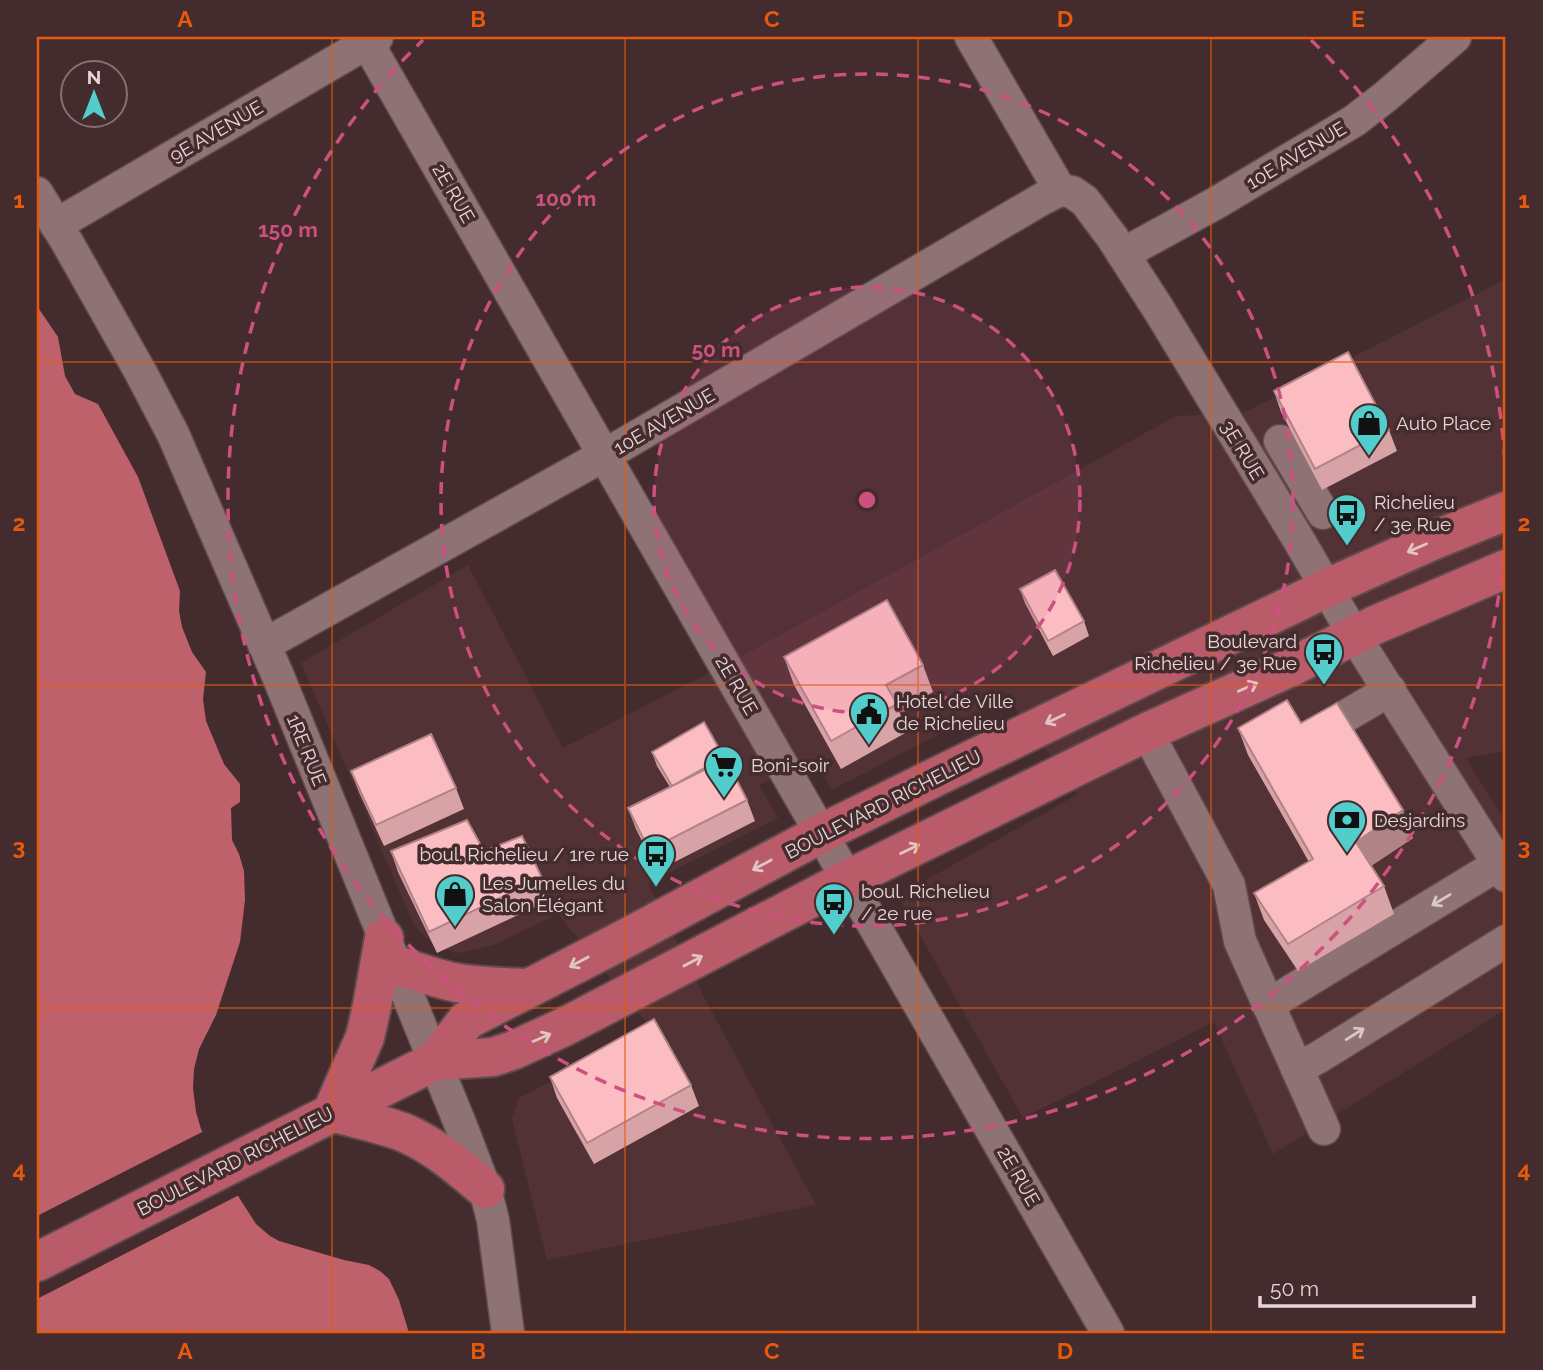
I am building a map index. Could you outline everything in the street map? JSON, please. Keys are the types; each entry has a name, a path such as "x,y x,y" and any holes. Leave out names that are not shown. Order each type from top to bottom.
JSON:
{"main road":[{"name":"BOULEVARD RICHELIEU","path":"435,1061 467,1020 822,833 1327,588 1506,511"},
{"name":"BOULEVARD RICHELIEU","path":"37,1262 435,1061 494,1057 587,1016 848,879 1147,732 1291,667 1354,635 1506,569"},
{"path":"485,1189 439,1153 407,1134 332,1112 367,1030 389,951 458,983 531,988"}],"street":[{"path":"971,37 1060,190"},
{"name":"10E AVENUE","path":"1123,254 1216,203 1354,121 1455,37"},
{"name":"9E AVENUE","path":"56,225 369,39"},
{"name":"2E RUE","path":"369,39 1108,1333"},
{"name":"3E RUE","path":"1060,190 1072,192 1085,201 1123,254 1354,635 1503,870"},
{"name":"10E AVENUE","path":"264,645 605,455 1060,190"},
{"name":"1RE RUE","path":"37,193 168,424 264,645 485,1189 495,1228 508,1333"},
{"path":"1248,458 1286,437 1323,513"},
{"path":"1344,717 1390,690"},
{"path":"1147,732 1229,885 1240,941 1324,1129"},
{"path":"1268,1005 1503,870"},
{"path":"1297,1069 1506,941"}],"shaded area":[{"path":"1506,279 1506,751 1466,758 1506,823 1506,1009 1273,1154 1214,1022 1023,1118 898,896 1078,794 1008,698 832,790 815,760 759,785 778,818 648,883 706,1001 816,1205 547,1260 512,1119 519,1098 652,1029 558,914 494,945 459,953 436,947 414,925 301,663 468,565 563,748 746,654 1176,416 1243,413"},
{"path":"37,306 58,337 65,376 75,394 98,404 138,477 180,591 179,611 182,627 192,652 206,672 203,699 206,721 224,764 240,784 240,802 231,808 232,840 244,871 245,900 240,942 216,1015 199,1049 194,1069 193,1088 201,1129 256,1224 279,1241 369,1265 380,1271 389,1279 399,1300 409,1333 37,1333"}],"pier":[{"path":"206,1130 241,1194 37,1299 37,1216"}],"building":[{"path":"1348,352 1389,430 1315,469 1274,391"},
{"path":"1055,570 1084,621 1048,641 1020,589"},
{"path":"887,600 923,665 886,685 897,704 831,741 784,657"},
{"name":"Desjardins","path":"1287,700 1301,723 1337,703 1403,810 1356,842 1384,886 1288,944 1254,893 1313,859 1238,728"},
{"path":"704,722 724,757 672,786 652,752"},
{"path":"431,734 456,788 376,825 351,771"},
{"path":"726,759 747,800 649,850 628,808"},
{"path":"467,820 484,851 522,836 542,878 429,932 391,851"},
{"path":"654,1019 691,1085 587,1143 550,1077"}],"place":[{"name":"Auto Place","path":"1369,457"},
{"name":"Richelieu / 3e Rue","path":"1347,547"},
{"name":"Boulevard Richelieu / 3e Rue","path":"1324,686"},
{"name":"Hotel de Ville de Richelieu","path":"869,746"},
{"name":"Boni-soir","path":"724,799"},
{"name":"Desjardins","path":"1347,854"},
{"name":"boul. Richelieu / 1re rue","path":"656,888"},
{"name":"Les Jumelles du Salon Élégant","path":"455,928"},
{"name":"boul. Richelieu / 2e rue","path":"834,936"}]}
